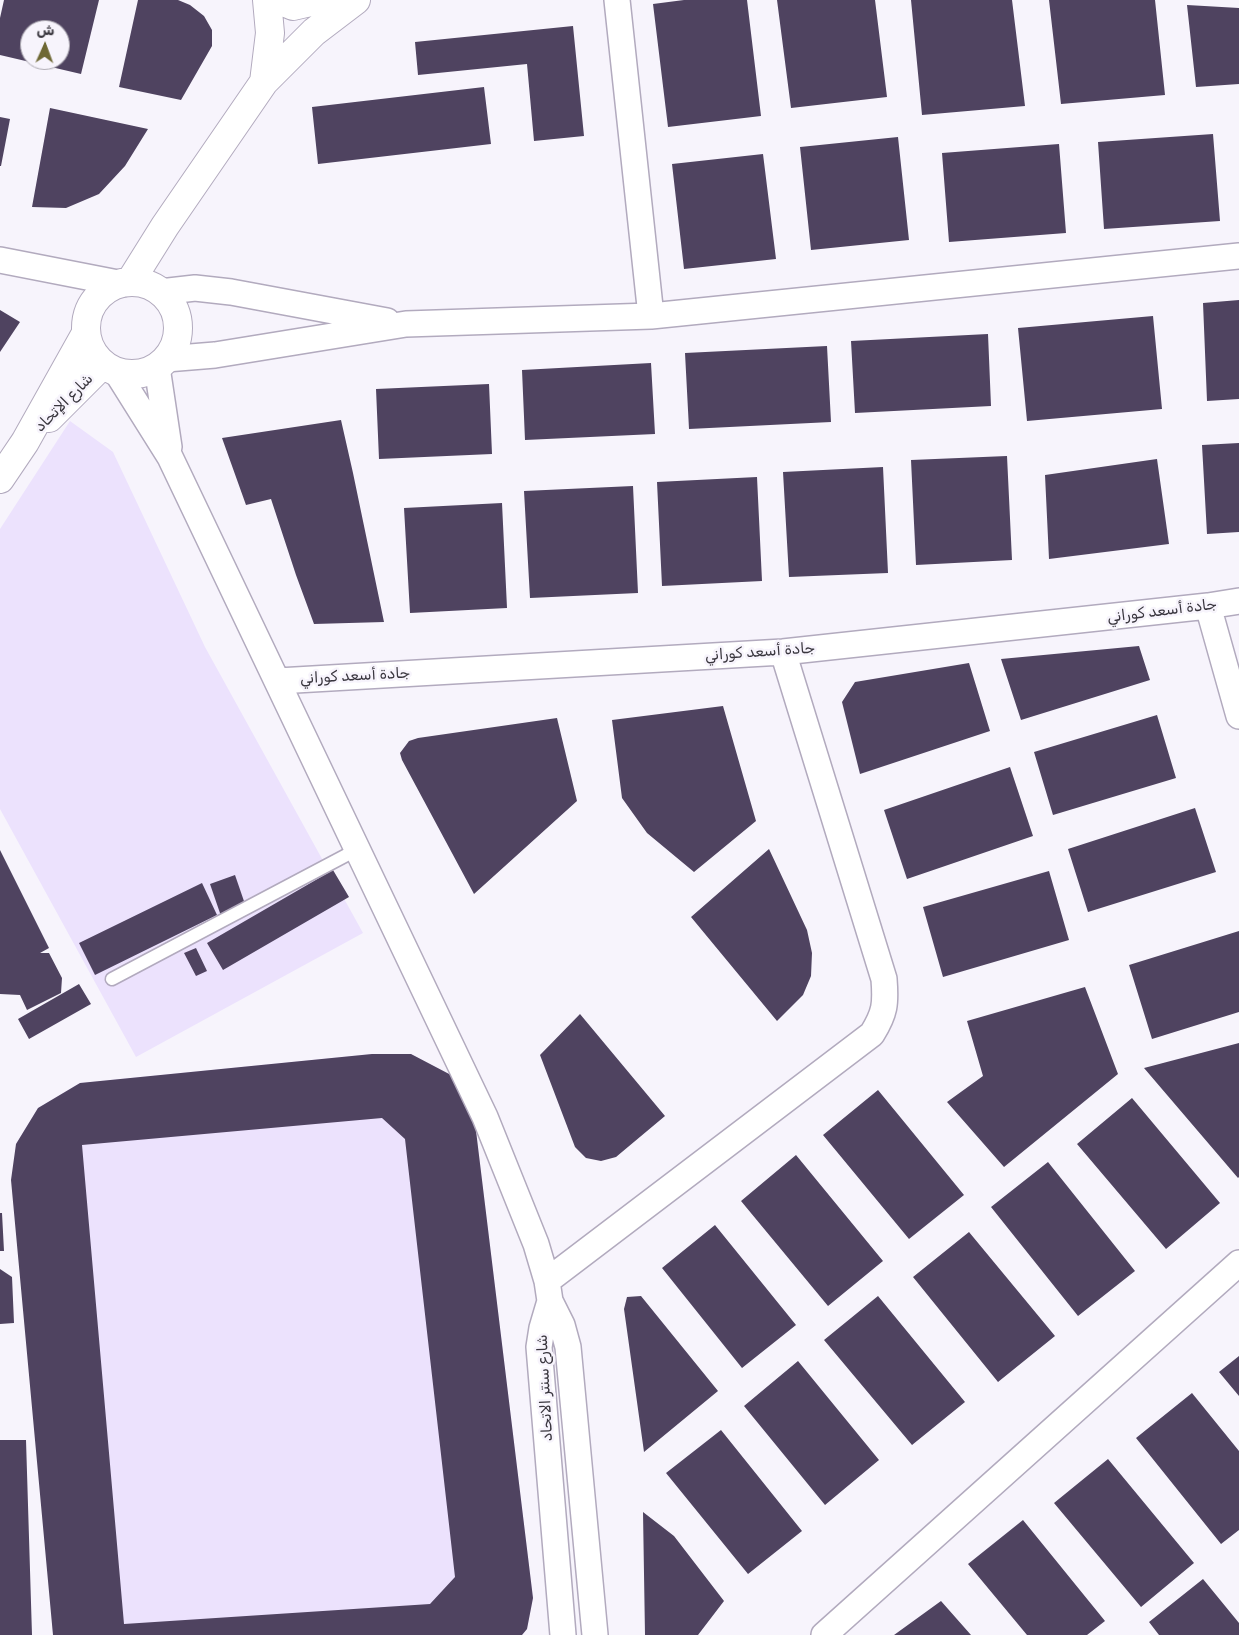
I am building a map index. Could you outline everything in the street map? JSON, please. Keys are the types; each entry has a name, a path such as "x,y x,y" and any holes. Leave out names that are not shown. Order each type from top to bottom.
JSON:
{"street":[{"path":"264,82 270,33 267,0"},
{"path":"279,0 293,6 319,0"},
{"path":"142,287 165,226 264,82 314,32 356,0"},
{"path":"618,0 651,316"},
{"path":"109,368 131,374 146,372 162,363 406,324 651,316 1239,256"},
{"path":"0,260 142,287 172,306 177,321 177,335 173,349 162,363 170,457"},
{"path":"406,324 230,292 195,288 142,287 105,291 95,301 88,313 86,333 92,352 109,368 170,457 485,1117 536,1244 549,1291 872,1034 882,1018 886,998 884,979 783,652"},
{"path":"0,479 25,442 86,333"},
{"name":"شارع الإتحاد","path":"25,442 109,368"},
{"name":"جادة أسعد كوراني","path":"278,681 783,652 1208,606 1239,601"},
{"path":"1208,606 1239,716"},
{"path":"824,1635 1239,1263"},
{"name":"شارع سنتر الاتحاد","path":"549,1291 539,1347 563,1635"},
{"name":"شارع سنتر الاتحاد","path":"549,1291 568,1347 595,1635"}],"lane":[{"path":"112,979 358,849"}],"shaded area":[{"path":"70,421 113,452 205,647 363,933 136,1057 0,809 0,529"},
{"path":"372,1054 411,1054 451,1075 472,1098 533,1598 527,1629 522,1635 53,1635 16,1144 38,1108 80,1083"}],"building":[{"path":"4,0 99,0 81,74 64,70 70,70 70,20 20,20 20,60 0,55 0,18"},
{"path":"138,0 178,0 190,5 204,16 212,30 212,46 181,100 119,87"},
{"path":"684,0 747,0 761,116 668,127 653,4"},
{"path":"777,0 875,0 887,97 791,108"},
{"path":"911,0 1012,0 1025,106 922,115"},
{"path":"1049,0 1155,0 1165,95 1061,104"},
{"path":"1187,5 1239,8 1239,84 1196,87"},
{"path":"573,26 584,136 534,141 527,64 418,75 415,42"},
{"path":"484,87 491,144 318,164 312,107"},
{"path":"50,108 148,129 125,166 99,194 66,208 32,207"},
{"path":"0,117 10,119 1,166 0,166"},
{"path":"1213,134 1220,221 1104,229 1098,142"},
{"path":"898,137 909,240 811,250 800,147"},
{"path":"1059,144 1066,233 949,242 942,153"},
{"path":"763,154 776,259 684,269 672,164"},
{"path":"1239,300 1239,399 1207,401 1203,303"},
{"path":"0,310 20,322 0,352"},
{"path":"1153,316 1162,409 1027,421 1018,328"},
{"path":"988,334 991,406 855,413 851,341"},
{"path":"827,346 831,422 689,429 685,353"},
{"path":"651,363 655,434 525,440 522,370"},
{"path":"489,384 492,454 379,459 376,389"},
{"path":"341,420 384,622 314,624 271,499 246,505 222,438"},
{"path":"1239,443 1239,532 1207,534 1202,445"},
{"path":"1007,456 1012,560 916,565 911,460"},
{"path":"1157,459 1169,544 1049,559 1045,475"},
{"path":"883,467 888,573 789,577 783,472"},
{"path":"757,477 762,581 662,586 657,482"},
{"path":"633,486 638,593 530,598 524,491"},
{"path":"502,503 507,608 410,613 404,508"},
{"path":"1139,646 1150,680 1021,720 1001,659"},
{"path":"969,663 990,731 860,774 842,702 855,682"},
{"path":"723,706 756,821 694,872 647,833 622,798 612,720"},
{"path":"1157,715 1176,778 1053,815 1034,752"},
{"path":"557,718 577,801 474,894 400,753 409,741 418,738"},
{"path":"1010,767 1033,836 907,879 884,810"},
{"path":"1195,808 1216,872 1088,912 1068,849"},
{"path":"769,849 807,930 812,953 811,976 803,995 777,1021 691,917"},
{"path":"0,850 49,948 40,953 49,953 62,978 61,993 27,1010 20,995 0,994"},
{"path":"333,870 349,897 223,970 207,943"},
{"path":"1049,871 1069,940 943,977 923,907"},
{"path":"235,875 246,907 221,916 210,884"},
{"path":"202,883 217,915 95,975 79,943"},
{"path":"1239,931 1239,1012 1152,1039 1129,965"},
{"path":"196,948 207,971 196,976 184,953"},
{"path":"79,984 91,1004 29,1039 18,1019"},
{"path":"1085,987 1118,1074 1004,1167 947,1102 983,1076 967,1021"},
{"path":"580,1014 665,1116 616,1157 601,1161 586,1158 575,1147 540,1055"},
{"path":"1239,1043 1239,1177 1238,1178 1144,1068"},
{"path":"372,1054 411,1054 451,1075 472,1098 533,1598 527,1629 522,1635 53,1635 11,1180 16,1144 38,1108 80,1083","holes":["382,1118 405,1139 455,1577 430,1604 124,1624 82,1145"]},
{"path":"878,1090 964,1195 909,1239 823,1135"},
{"path":"1132,1098 1220,1203 1166,1249 1077,1144"},
{"path":"796,1155 883,1261 828,1306 741,1201"},
{"path":"1048,1162 1135,1271 1078,1316 991,1207"},
{"path":"0,1213 2,1213 4,1251 0,1251"},
{"path":"715,1225 796,1325 742,1368 662,1268"},
{"path":"969,1232 1055,1336 998,1382 913,1277"},
{"path":"0,1269 12,1277 14,1323 0,1324"},
{"path":"641,1296 718,1391 644,1452 624,1309 627,1297"},
{"path":"878,1296 965,1402 912,1445 824,1340"},
{"path":"1239,1356 1239,1396 1219,1372"},
{"path":"798,1361 879,1460 825,1505 744,1406"},
{"path":"1192,1393 1239,1451 1239,1530 1221,1544 1136,1438"},
{"path":"721,1430 802,1531 748,1574 666,1473"},
{"path":"0,1440 26,1440 32,1635 0,1635"},
{"path":"1108,1459 1194,1563 1141,1607 1054,1503"},
{"path":"643,1512 674,1536 724,1601 698,1635 645,1635"},
{"path":"1023,1520 1105,1621 1087,1635 1027,1635 968,1564"},
{"path":"1203,1579 1239,1623 1239,1635 1159,1635 1149,1622"},
{"path":"941,1601 971,1635 894,1635"}]}
